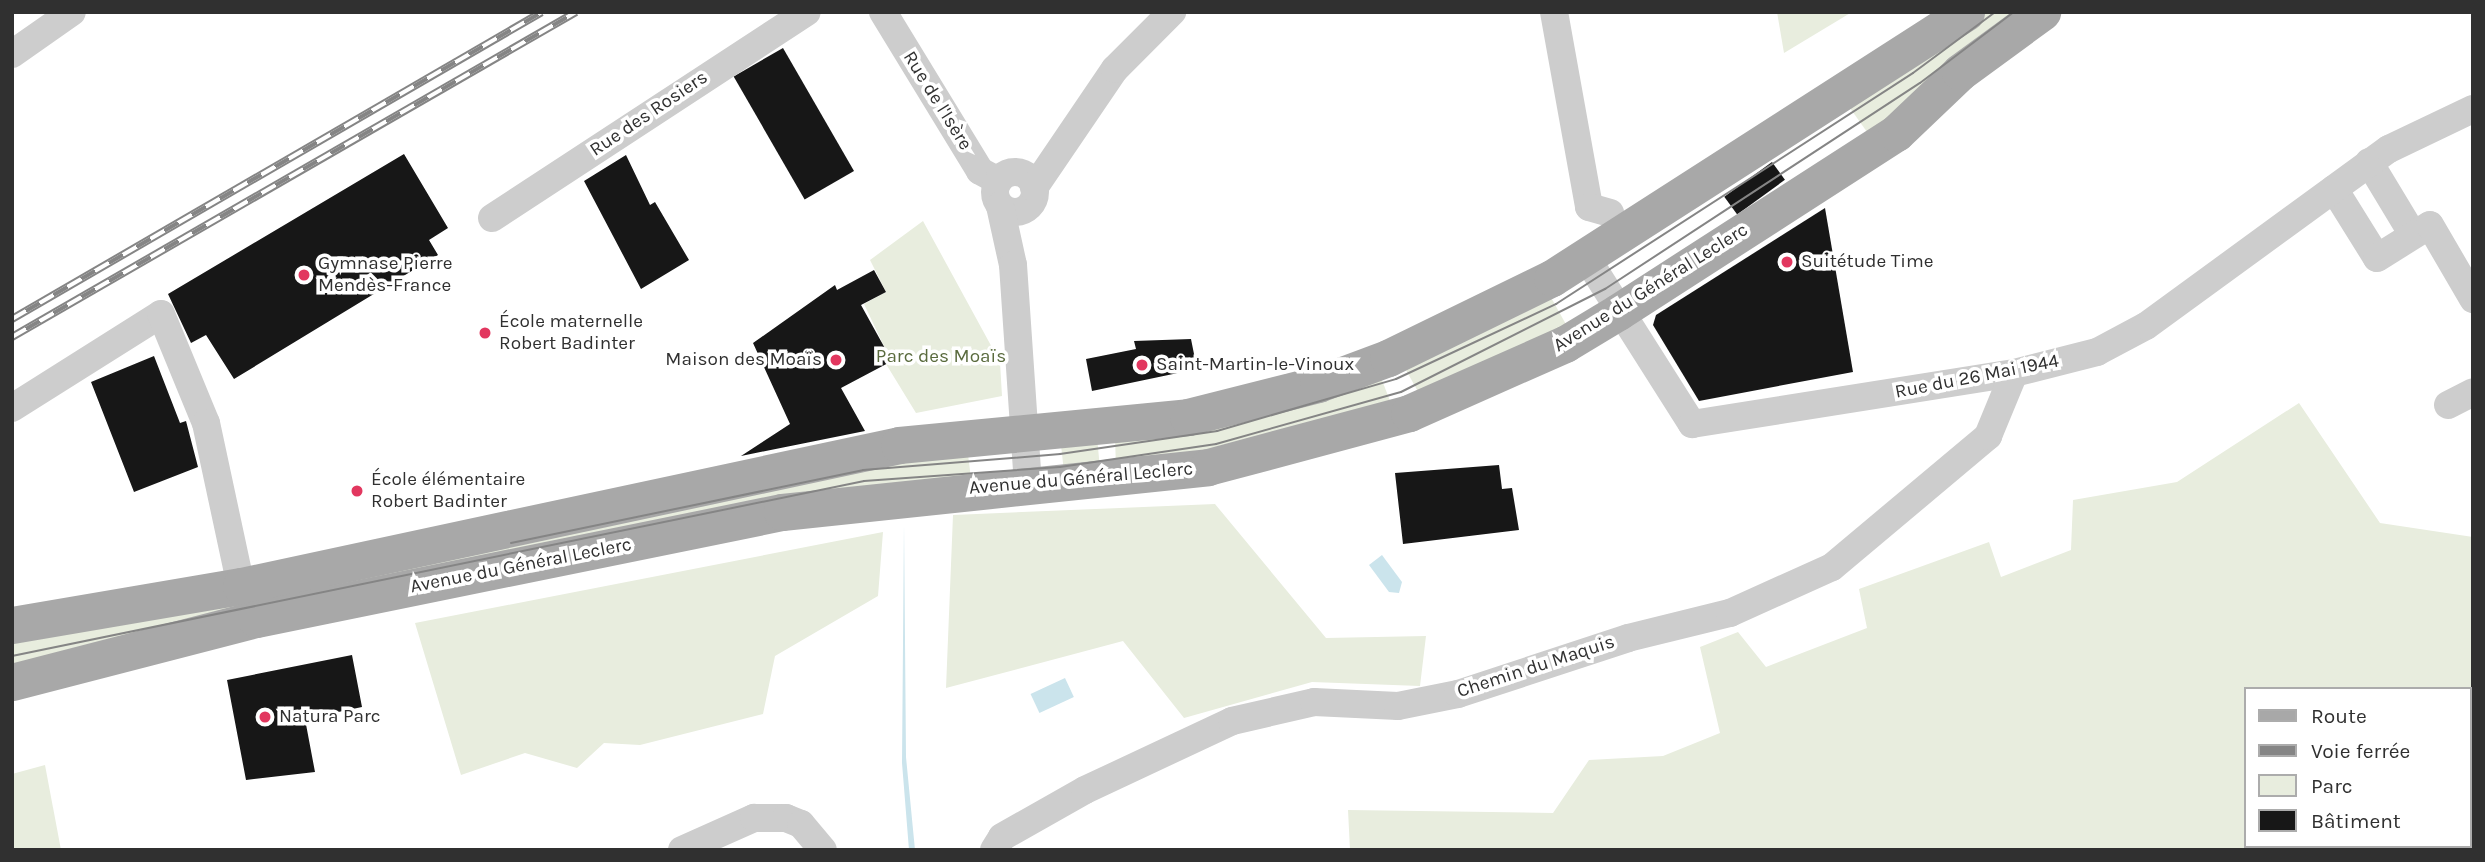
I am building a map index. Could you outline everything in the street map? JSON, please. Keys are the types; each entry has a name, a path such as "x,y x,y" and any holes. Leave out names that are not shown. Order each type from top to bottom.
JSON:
{"main road":[{"name":"Avenue du Général Leclerc","path":"12,625 241,586 888,447 1188,417 1318,384 1388,358 1586,257 1966,12"},
{"name":"Avenue du Général Leclerc","path":"12,682 256,619 782,512 1208,467 1344,435 1553,350 1618,312 1896,133 1960,72 2042,12"}],"street":[{"path":"12,54 72,12"},
{"name":"Rue des Rosiers","path":"492,218 807,12"},
{"name":"Rue de l'Isère","path":"883,12 980,171 1016,191"},
{"path":"1028,485 1021,435 1013,265 1016,191 1088,104 1172,12"},
{"path":"1554,12 1589,207 1611,213"},
{"name":"Rue du 26 Mai 1944","path":"1586,257 1618,312 1692,424 2014,373 2097,352 2146,326 2369,162 2473,109"},
{"path":"2369,162 2413,235"},
{"path":"2334,189 2377,258 2430,225 2473,299"},
{"path":"12,408 161,314 206,423 241,586"},
{"name":"Chemin du Maquis","path":"993,850 1002,837 1085,789 1232,721 1314,702 1398,706 1458,694 1628,638 1730,613 1832,567 1988,436 2014,373"},
{"path":"682,850 754,818 786,818 800,824 822,850"}],"green space":[{"path":"1777,12 1852,12 1784,53"},
{"path":"1978,12 2028,12 1872,139 1845,101"},
{"name":"Parc des Moaïs","path":"923,221 1000,362 1002,396 916,413 886,364 891,361 864,304 886,292 870,260"},
{"path":"1548,292 1569,330 1427,408 1406,371"},
{"path":"1378,370 1392,406 1351,421 1116,468 1115,437"},
{"path":"2299,403 2380,523 2473,537 2473,850 1350,850 1348,810 1553,813 1589,760 1663,756 1720,733 1700,647 1738,632 1766,667 1867,628 1859,589 1989,542 2001,577 2071,550 2073,500 2177,482"},
{"path":"1097,437 1100,469 1064,472 1061,445"},
{"path":"967,446 971,479 12,677 12,633"},
{"path":"1215,504 1326,638 1426,636 1420,686 1312,682 1184,718 1123,641 946,688 953,515"},
{"path":"883,532 878,596 775,656 763,714 640,745 604,743 577,768 525,753 461,775 415,623"},
{"path":"45,765 61,850 12,850 12,774"}],"water":[{"path":"904,523 906,757 915,850 909,850 902,763"},
{"path":"1382,555 1402,582 1399,593 1389,592 1369,565"},
{"path":"1065,678 1074,697 1039,713 1031,694"}],"building":[{"path":"783,48 854,171 805,199 734,76"},
{"name":"Gymnase Pierre Mendès-France","path":"404,154 448,228 429,240 438,255 234,379 206,335 191,343 168,294"},
{"path":"626,155 650,205 655,202 689,260 641,289 584,181"},
{"path":"1772,162 1785,180 1737,214 1724,197"},
{"name":"Suitétude Time","path":"1825,208 1853,372 1699,401 1653,325 1656,315"},
{"name":"Maison des Moaïs","path":"874,270 886,292 861,305 892,361 841,388 865,431 741,456 790,424 753,343 835,285 837,290"},
{"name":"Saint-Martin-le-Vinoux","path":"1191,339 1197,369 1092,391 1086,359 1136,349 1134,341"},
{"path":"154,356 180,423 186,421 198,467 134,492 91,382"},
{"path":"1499,465 1502,489 1512,488 1519,530 1403,544 1395,473"},
{"name":"Natura Parc","path":"352,655 362,707 305,719 315,772 246,780 227,680"}],"tram line":[{"path":"511,543 863,470 1060,454 1217,431 1396,379 1556,304 1913,73 1995,12"},
{"path":"12,656 864,481 1060,467 1216,444 1401,392 1605,289 1920,83 2014,12"}],"railway":[{"path":"12,319 542,12"},
{"path":"12,337 576,12"}],"place":[{"name":"Suitétude Time","path":"1787,262"},
{"name":"Gymnase Pierre Mendès-France","path":"304,275"},
{"name":"École maternelle Robert Badinter","path":"485,333"},
{"name":"Maison des Moaïs","path":"836,360"},
{"name":"Saint-Martin-le-Vinoux","path":"1142,365"},
{"name":"École élémentaire Robert Badinter","path":"357,491"},
{"name":"Natura Parc","path":"265,717"}]}
